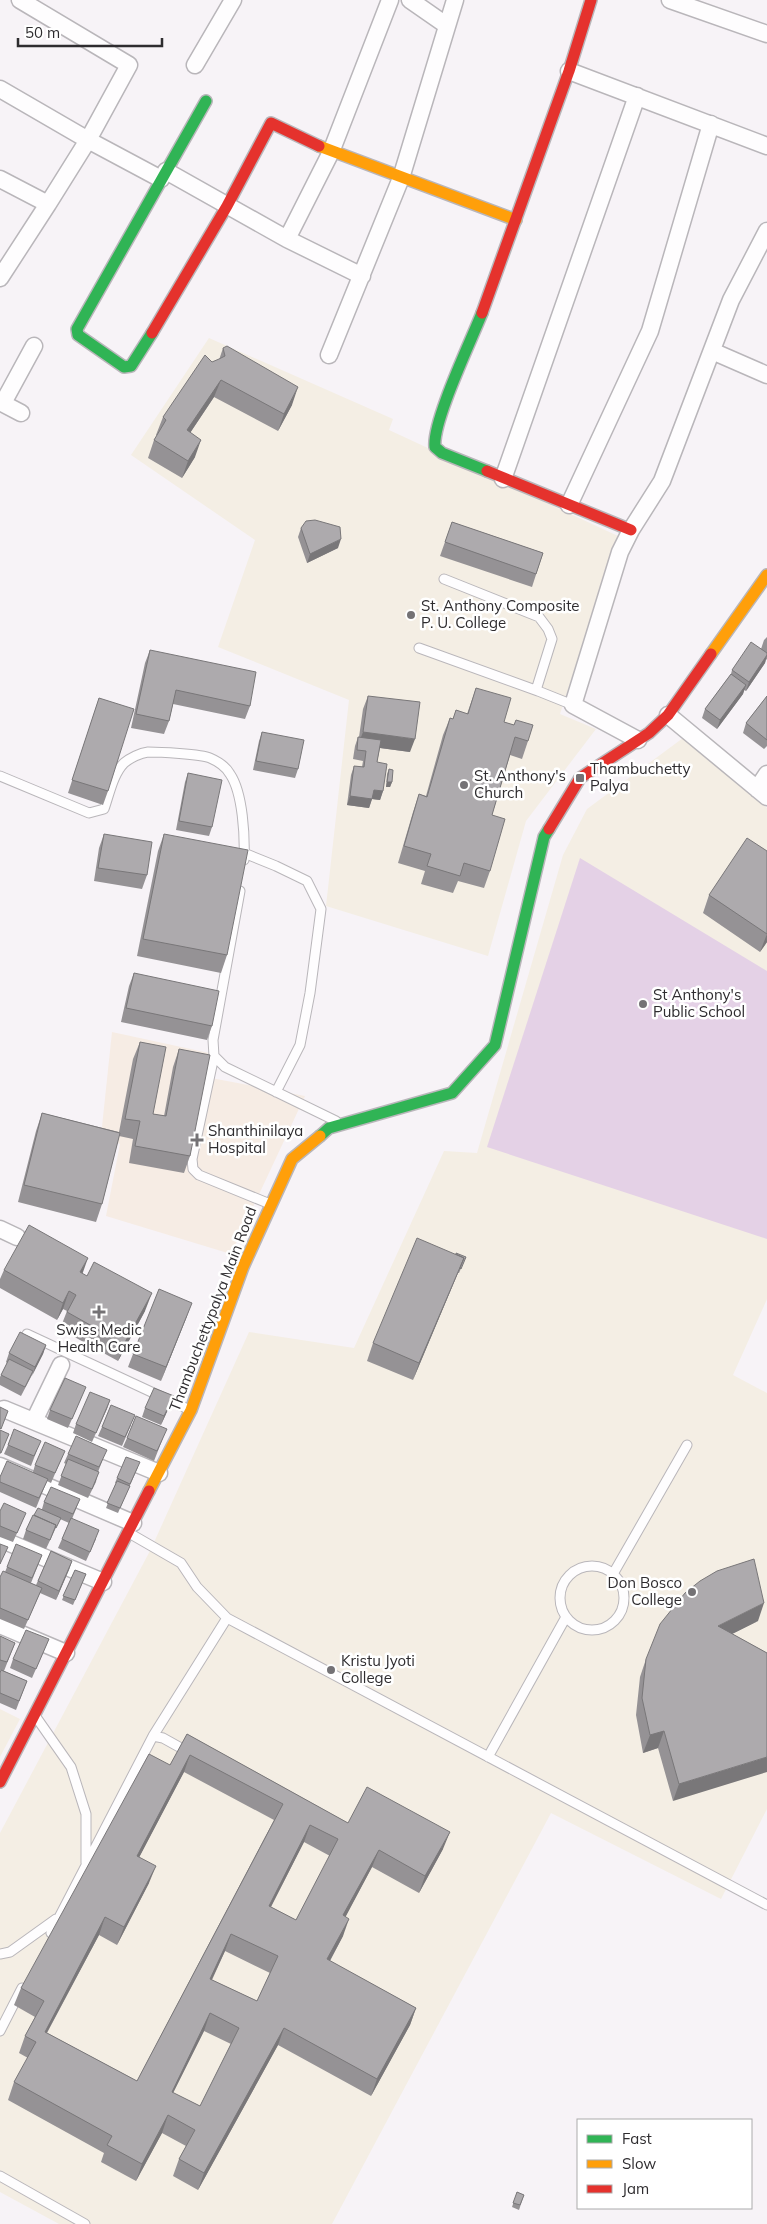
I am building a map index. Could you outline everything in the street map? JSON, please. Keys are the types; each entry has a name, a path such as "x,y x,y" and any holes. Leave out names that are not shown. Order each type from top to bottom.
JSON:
{"street":[{"path":"0,278 88,140 129,64 20,0"},
{"path":"195,65 233,0"},
{"path":"287,238 331,152 390,0"},
{"path":"410,0 446,26"},
{"path":"329,355 401,178 455,0"},
{"path":"591,0 569,71 495,280 439,420 434,439 435,447 442,453 630,530"},
{"path":"670,0 767,34"},
{"path":"569,71 767,146"},
{"path":"0,89 88,140 227,206 362,276"},
{"path":"503,479 637,96"},
{"path":"206,101 77,329 78,335 124,367 131,366 136,358 227,206 271,123 331,152 516,220"},
{"path":"569,506 650,331 711,124"},
{"path":"0,179 48,204"},
{"path":"638,740 573,706 620,552 630,530 662,481 732,300 767,232"},
{"path":"21,413 1,403 34,346"},
{"path":"712,351 767,375"},
{"name":"Thambuchettypalya Main Road","path":"0,1782 191,1410 242,1267 292,1159 329,1128 452,1092 495,1045 544,837 580,778 638,740 668,715 767,575"},
{"path":"668,715 762,793 767,774"},
{"path":"0,1229 17,1237"},
{"path":"34,1421 61,1365"},
{"path":"4,1409 159,1473"},
{"path":"0,1466 131,1528"},
{"path":"0,1539 103,1582"},
{"path":"0,1625 66,1653"}],"lane":[{"path":"444,579 539,617 552,639 537,687 538,691"},
{"path":"419,648 538,691 573,706"},
{"path":"0,776 89,813 104,809 117,774 123,764 134,756 148,752 208,757 218,762 229,772 236,785 244,853 242,877 212,1040 214,1056 192,1159 193,1169 199,1175 270,1204"},
{"path":"244,853 307,881 322,909 310,993 300,1045 276,1092"},
{"path":"214,1056 224,1067 343,1124"},
{"path":"27,1334 191,1410"},
{"path":"613,1574 687,1445"},
{"path":"131,1528 181,1563 197,1587 227,1618 767,1905"},
{"path":"584,1567 604,1569 613,1574 623,1592 623,1603 620,1613 613,1622 604,1628 594,1630 583,1629 573,1625 561,1607 562,1587 567,1578 584,1567"},
{"path":"488,1757 566,1617"},
{"path":"46,1942 153,1736 227,1618"},
{"path":"34,1715 71,1767 86,1814 86,1866"},
{"path":"153,1736 163,1738 198,1757"},
{"path":"0,1954 10,1952 60,1916"},
{"path":"0,2031 28,1978"},
{"path":"0,2176 85,2224"}],"shaded area":[{"name":"St. Anthony Composite P. U. College","path":"209,338 393,419 389,430 618,536 560,714 596,729 526,821 488,956 326,906 349,700 218,647 255,540 131,455"},
{"name":"Kristu Jyoti College","path":"683,738 767,808 767,1299 733,1375 767,1393 767,1809 721,1899 551,1813 332,2224 59,2224 0,2192 0,1833 151,1549 249,1332 354,1348 444,1151 477,1153 563,855 587,809"},
{"name":"St Anthony's Public School","path":"580,858 767,971 767,1239 487,1147"},
{"name":"Shanthinilaya Hospital","path":"112,1032 209,1053 206,1077 305,1096 231,1254 106,1216 120,1144 101,1136"},
{"path":"0,1709 20,1719 0,1757"}],"building":[{"path":"227,346 298,387 284,414 221,380 187,430 201,440 188,461 154,440 166,420 163,417 205,355 212,362 225,356 223,348"},
{"path":"315,520 340,527 341,539 310,554 301,528 306,521"},
{"path":"452,522 543,553 536,574 445,542"},
{"path":"751,642 767,653 767,655 749,682 732,670"},
{"path":"150,650 256,672 250,706 176,690 169,721 136,714"},
{"path":"731,674 746,685 720,720 705,709"},
{"name":"St. Anthony's Church","path":"476,688 511,698 504,722 514,725 516,720 533,725 528,741 515,737 492,815 505,819 490,871 464,863 460,876 427,866 431,854 404,846 419,794 427,797 450,718 453,719 456,710 468,714"},
{"path":"368,696 420,702 415,739 363,732"},
{"path":"767,696 767,740 746,723"},
{"path":"99,698 134,709 108,791 72,780"},
{"path":"262,732 304,740 298,769 256,761"},
{"path":"358,737 381,740 377,762 387,764 383,791 374,790 372,799 350,796 354,766 364,767 366,751 357,750"},
{"path":"389,769 393,770 392,782 387,782"},
{"path":"188,773 222,780 212,827 179,821"},
{"path":"104,834 152,842 147,875 98,868"},
{"path":"164,834 248,850 227,955 143,939"},
{"path":"747,838 767,851 767,934 709,895"},
{"path":"134,973 219,991 212,1026 126,1008"},
{"path":"140,1042 166,1047 153,1114 166,1116 179,1049 210,1055 190,1156 135,1146 140,1121 125,1119"},
{"path":"42,1113 120,1133 102,1204 24,1185"},
{"path":"29,1225 88,1258 80,1272 87,1276 94,1262 152,1293 124,1344 67,1312 76,1295 69,1291 63,1303 4,1270"},
{"path":"417,1238 464,1258 419,1363 373,1343"},
{"path":"456,1253 466,1257 461,1269 464,1258"},
{"path":"159,1289 192,1303 166,1367 133,1354"},
{"path":"20,1332 46,1345 35,1367 9,1353"},
{"path":"9,1359 33,1371 25,1387 1,1375"},
{"path":"65,1378 86,1387 72,1419 50,1410"},
{"path":"154,1388 174,1396 164,1416 145,1408"},
{"path":"90,1392 110,1400 96,1433 76,1424"},
{"path":"111,1405 135,1415 125,1437 102,1427"},
{"path":"0,1407 8,1411 1,1429 0,1428"},
{"path":"136,1416 167,1429 157,1451 127,1438"},
{"path":"14,1429 41,1441 34,1456 8,1445"},
{"path":"0,1430 9,1434 1,1453 0,1453"},
{"path":"76,1436 107,1450 99,1467 68,1454"},
{"path":"45,1442 65,1451 55,1473 35,1465"},
{"path":"126,1457 140,1462 130,1484 117,1478"},
{"path":"68,1459 99,1472 92,1489 61,1476"},
{"path":"7,1461 48,1479 39,1498 0,1482 0,1477"},
{"path":"117,1481 130,1486 120,1508 107,1503"},
{"path":"51,1487 80,1499 73,1514 44,1502"},
{"path":"4,1503 26,1513 17,1533 0,1526 0,1511"},
{"path":"38,1508 61,1518 56,1528 56,1525 34,1515"},
{"path":"33,1515 56,1525 50,1540 26,1530"},
{"path":"71,1518 99,1530 90,1552 62,1539"},
{"path":"0,1544 8,1547 0,1564"},
{"path":"16,1544 42,1555 32,1578 7,1567"},
{"path":"51,1551 72,1561 59,1591 38,1581"},
{"path":"754,1559 764,1603 718,1626 767,1653 767,1757 679,1784 664,1731 650,1735 642,1698 646,1659 660,1624 685,1593 717,1571"},
{"path":"75,1570 86,1574 75,1600 63,1596"},
{"path":"3,1571 42,1588 28,1620 0,1608 0,1577"},
{"path":"26,1630 49,1639 36,1669 13,1659"},
{"path":"0,1636 15,1643 7,1662 0,1660"},
{"path":"1,1670 27,1681 19,1701 0,1693"},
{"path":"187,1734 348,1823 367,1787 450,1832 425,1876 379,1850 343,1915 349,1919 327,1959 416,2008 377,2079 284,2028 204,2173 179,2159 195,2130 168,2115 142,2164 107,2145 112,2136 14,2082 36,2042 25,2036 44,2001 21,1988 149,1754 170,1765","holes":["190,1755 283,1804 137,2081 45,2032 105,1917 124,1927 156,1866 137,1856","310,1825 338,1839 296,1920 269,1906","231,1934 278,1956 257,2001 210,1979","210,2013 239,2028 200,2106 172,2092"]},
{"path":"517,2192 524,2195 520,2205 513,2203"}],"traffic: fast":[{"path":"152,333 131,366 124,367 78,335 77,329 206,101"},
{"path":"482,313 446,401 436,435 435,447 442,453 487,471"},
{"path":"320,1136 329,1128 452,1093 495,1045 544,837 549,829"}],"traffic: slow":[{"path":"319,146 516,220"},
{"path":"711,654 767,575"},
{"path":"149,1491 191,1410 243,1267 292,1159 320,1136"}],"traffic: jam":[{"path":"482,313 569,71 591,0"},
{"path":"152,333 227,206 271,123 319,146"},
{"path":"487,471 631,530"},
{"path":"549,829 580,778 649,733 668,715 711,654"},
{"path":"0,1782 149,1491"}],"place":[{"name":"St. Anthony Composite P. U. College","path":"411,615"},
{"name":"Thambuchetty Palya","path":"580,778"},
{"name":"St. Anthony's Church","path":"464,785"},
{"name":"St Anthony's Public School","path":"643,1004"},
{"name":"Shanthinilaya Hospital","path":"197,1140"},
{"name":"Swiss Medic Health Care","path":"99,1312"},
{"name":"Don Bosco College","path":"692,1592"},
{"name":"Kristu Jyoti College","path":"331,1670"}]}
